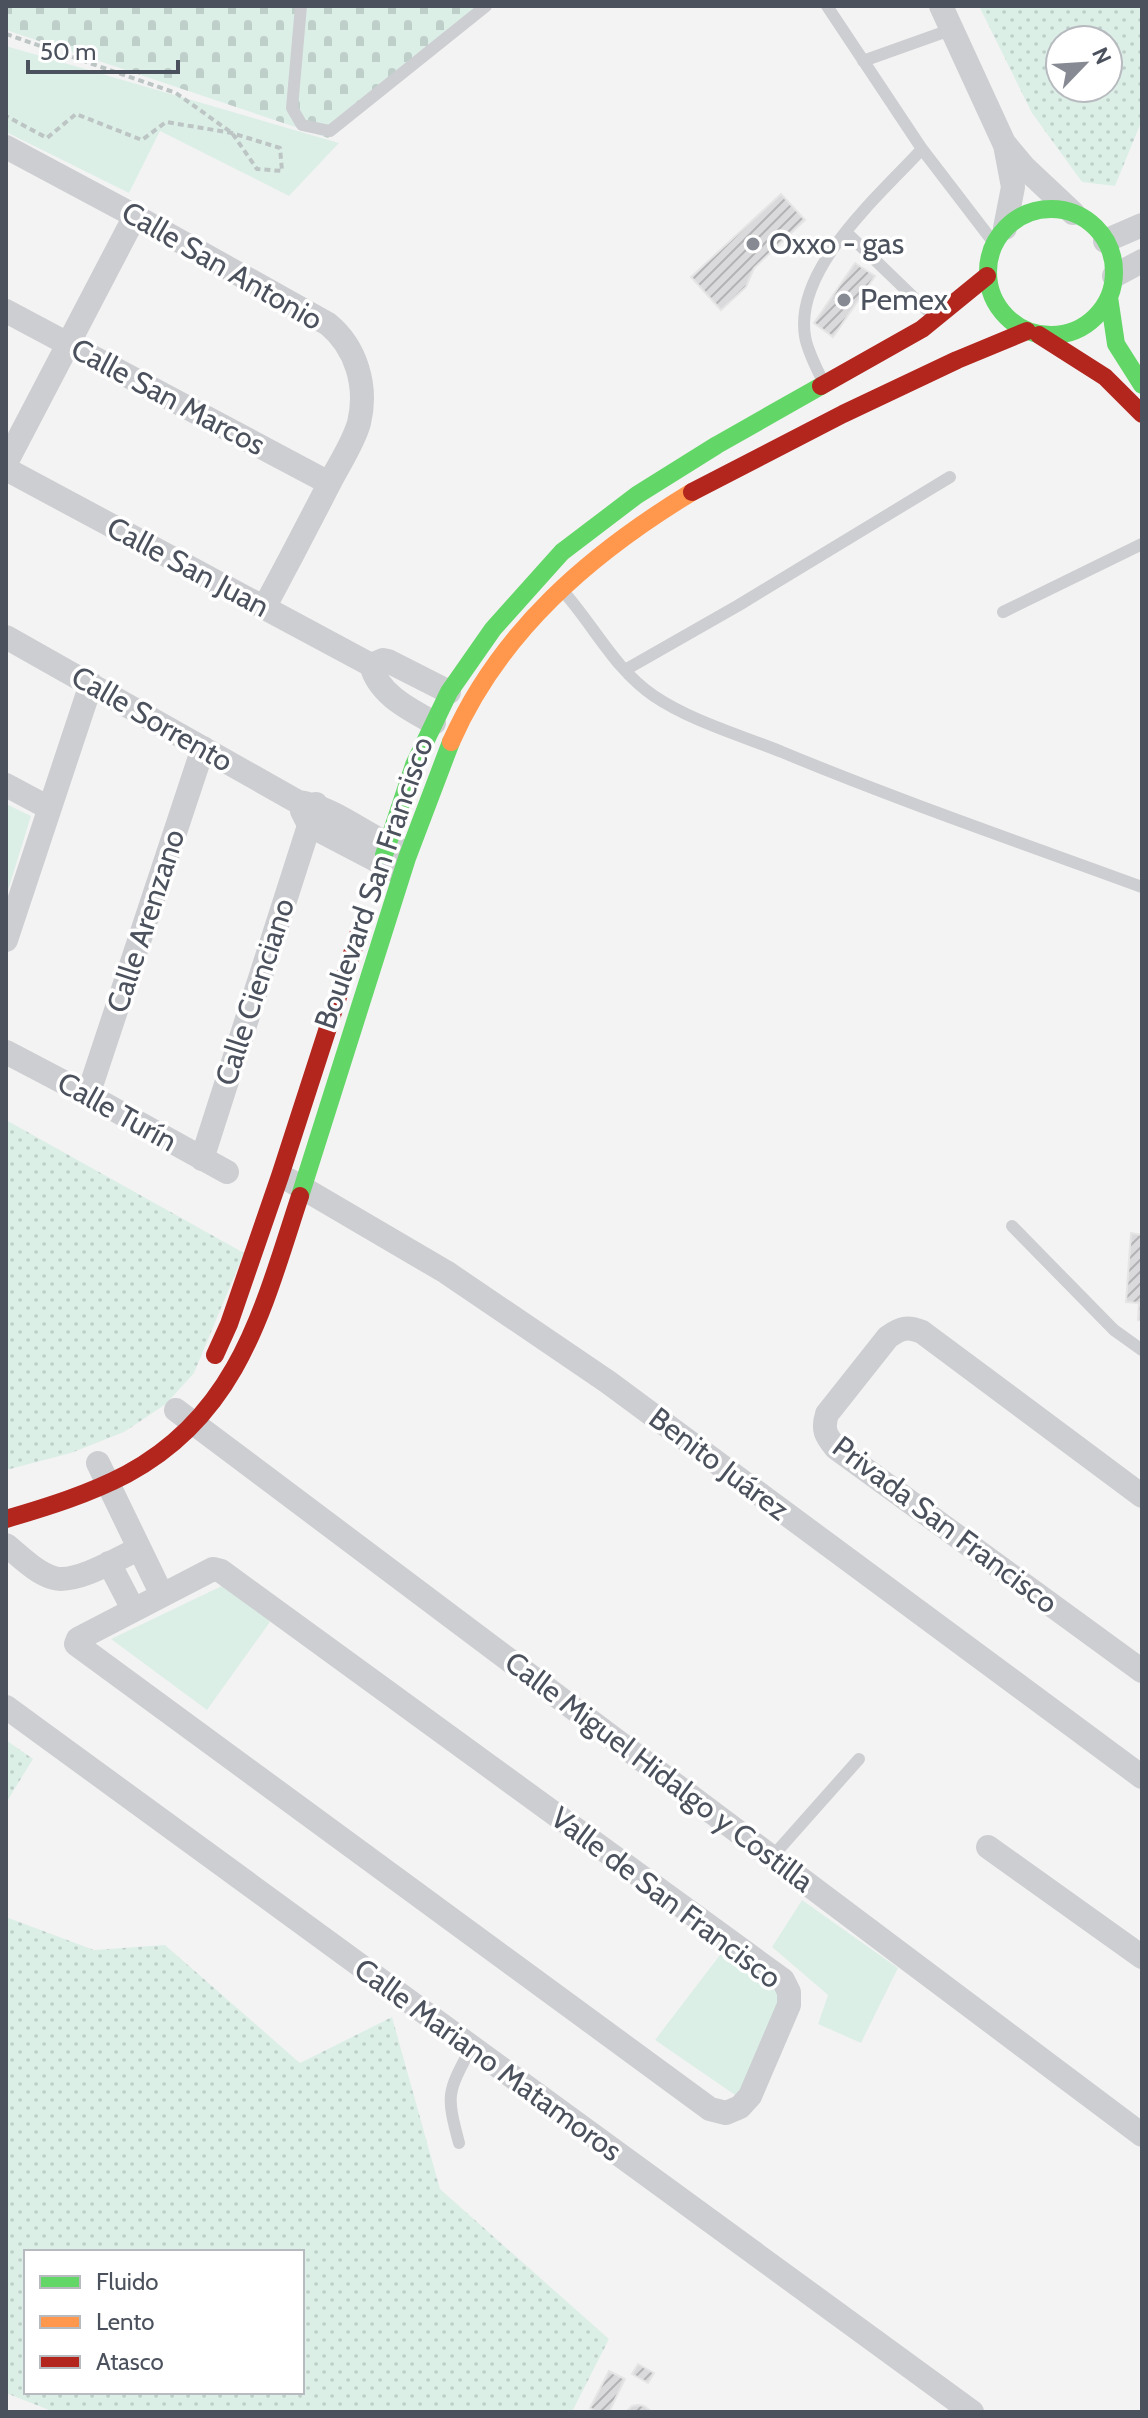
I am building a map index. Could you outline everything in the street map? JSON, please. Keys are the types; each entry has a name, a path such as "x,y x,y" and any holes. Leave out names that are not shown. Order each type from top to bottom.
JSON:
{"street":[{"path":"941,6 1004,143 1013,187 1000,235 989,259 987,276 993,299 1007,318 1105,377 1142,414"},
{"path":"1004,143 1024,167 1073,213 1097,229 1105,241 1112,258 1111,333 1118,351 1142,385"},
{"name":"Calle San Antonio","path":"6,147 328,324 343,337 357,363 361,409 355,433 264,608"},
{"path":"1000,235 1020,217 1037,210 1055,209 1073,213"},
{"path":"6,463 135,216"},
{"path":"1105,241 1142,225"},
{"path":"1033,333 1061,336 1081,329 1098,315 1112,286 1142,261"},
{"name":"Boulevard San Francisco","path":"6,1519 101,1469 143,1466 180,1414 219,1394 242,1353 304,1186 414,765 449,692 493,629 562,552 637,495 717,445 936,319 987,276"},
{"name":"Calle San Marcos","path":"6,311 329,483"},
{"name":"Boulevard San Francisco","path":"391,862 434,782 473,699 514,639 560,588 604,549 652,515 730,469 977,350 1033,333"},
{"name":"Calle San Juan","path":"6,469 371,665 377,682 385,691 434,723"},
{"name":"Calle Sorrento","path":"6,637 203,748 391,862"},
{"name":"Calle San Juan","path":"371,665 377,661 388,661 449,692"},
{"path":"6,940 91,684"},
{"name":"Calle Arenzano","path":"88,1095 203,748"},
{"path":"6,785 49,808"},
{"name":"Calle Cienciano","path":"202,1159 308,810"},
{"name":"Boulevard San Francisco","path":"202,1377 229,1324 363,918"},
{"name":"Calle Turín","path":"6,1052 227,1172"},
{"name":"Benito Juárez","path":"280,1176 304,1186 446,1272 584,1365 1142,1777"},
{"name":"Privada San Francisco","path":"1142,1496 922,1332 910,1328 900,1329 888,1337 827,1414 823,1425 825,1435 836,1448 1142,1671"},
{"name":"Calle Miguel Hidalgo y Costilla","path":"180,1414 1142,2135"},
{"path":"101,1469 162,1595"},
{"path":"6,1545 57,1579 77,1576 138,1549"},
{"path":"109,1563 133,1609"},
{"name":"Valle de San Francisco","path":"206,1571 221,1571 777,1976 786,1985 789,2005 747,2102 726,2113 710,2109 75,1643 133,1609 206,1571"},
{"name":"Calle Mariano Matamoros","path":"6,1707 972,2412"},
{"path":"988,1847 1142,1957"}],"lane":[{"path":"301,6 292,108 302,125 330,131 486,6"},
{"path":"827,6 922,149 1000,235"},
{"path":"863,61 950,30"},
{"path":"824,385 805,337 807,301 823,264 846,232 922,149"},
{"path":"846,232 936,319"},
{"path":"625,670 950,477"},
{"path":"1003,612 1142,544"},
{"path":"541,573 584,614 625,670 653,696 690,715 841,777 1142,887"},
{"path":"1012,1226 1114,1330 1142,1350"},
{"path":"772,1857 859,1759"},
{"path":"459,2143 448,2102 454,2079 471,2048"}],"path":[{"path":"6,34 176,93 232,133 257,169 282,171 280,148 232,133 166,122 142,140 76,114 47,138 6,116"}],"green space":[{"path":"6,6 483,6 328,138 6,30"},
{"path":"979,6 1142,6 1142,120 1115,186 1082,182 1032,113"},
{"path":"6,46 339,143 289,196 160,131 129,193 6,132"},
{"path":"6,804 31,816 6,897"},
{"path":"6,1120 244,1253 194,1373 166,1404 124,1432 71,1453 6,1470"},
{"path":"228,1583 270,1622 207,1710 111,1639"},
{"path":"6,1740 33,1759 6,1803"},
{"path":"802,1900 898,1968 861,2043 818,2024 828,1995 772,1947"},
{"path":"6,1917 94,1950 165,1945 300,2063 392,2017 440,2189 609,2339 572,2412 54,2412 6,2393"},
{"path":"723,1951 782,1996 738,2097 655,2040"}],"building":[{"name":"Oxxo - gas","path":"781,194 805,220 754,268 746,287 721,310 691,277"},
{"name":"Pemex","path":"855,263 875,276 833,337 814,323"},
{"path":"1131,1233 1142,1235 1142,1321 1138,1320 1139,1303 1126,1302"},
{"path":"638,2364 654,2373 648,2383 632,2374"},
{"path":"609,2371 625,2379 609,2412 597,2412 590,2408"},
{"path":"638,2405 644,2406 652,2412 626,2412"}],"traffic: fast":[{"path":"1051,209 1075,214 1096,227 1109,248 1114,272 1109,296 1096,317 1075,330 1051,335 1027,330 1006,317 993,296 988,272 993,248 1006,227 1027,214 1051,209"},
{"path":"1109,297 1116,344 1142,385"},
{"path":"384,855 414,765 449,692 493,629 562,552 637,495 821,386"},
{"path":"300,1196 407,858 451,742"}],"traffic: slow":[{"path":"451,742 471,702 522,630 584,569 654,516 692,492"}],"traffic: jam":[{"path":"821,386 922,329 987,276"},
{"path":"692,492 843,414 1027,331"},
{"path":"1039,335 1105,377 1142,414"},
{"path":"215,1355 229,1324 280,1176 359,932"},
{"path":"6,1519 83,1494 127,1474 165,1449 196,1421 221,1389 242,1354 259,1317 300,1196"}],"place":[{"name":"Oxxo - gas","path":"753,244"},
{"name":"Pemex","path":"844,300"}]}
